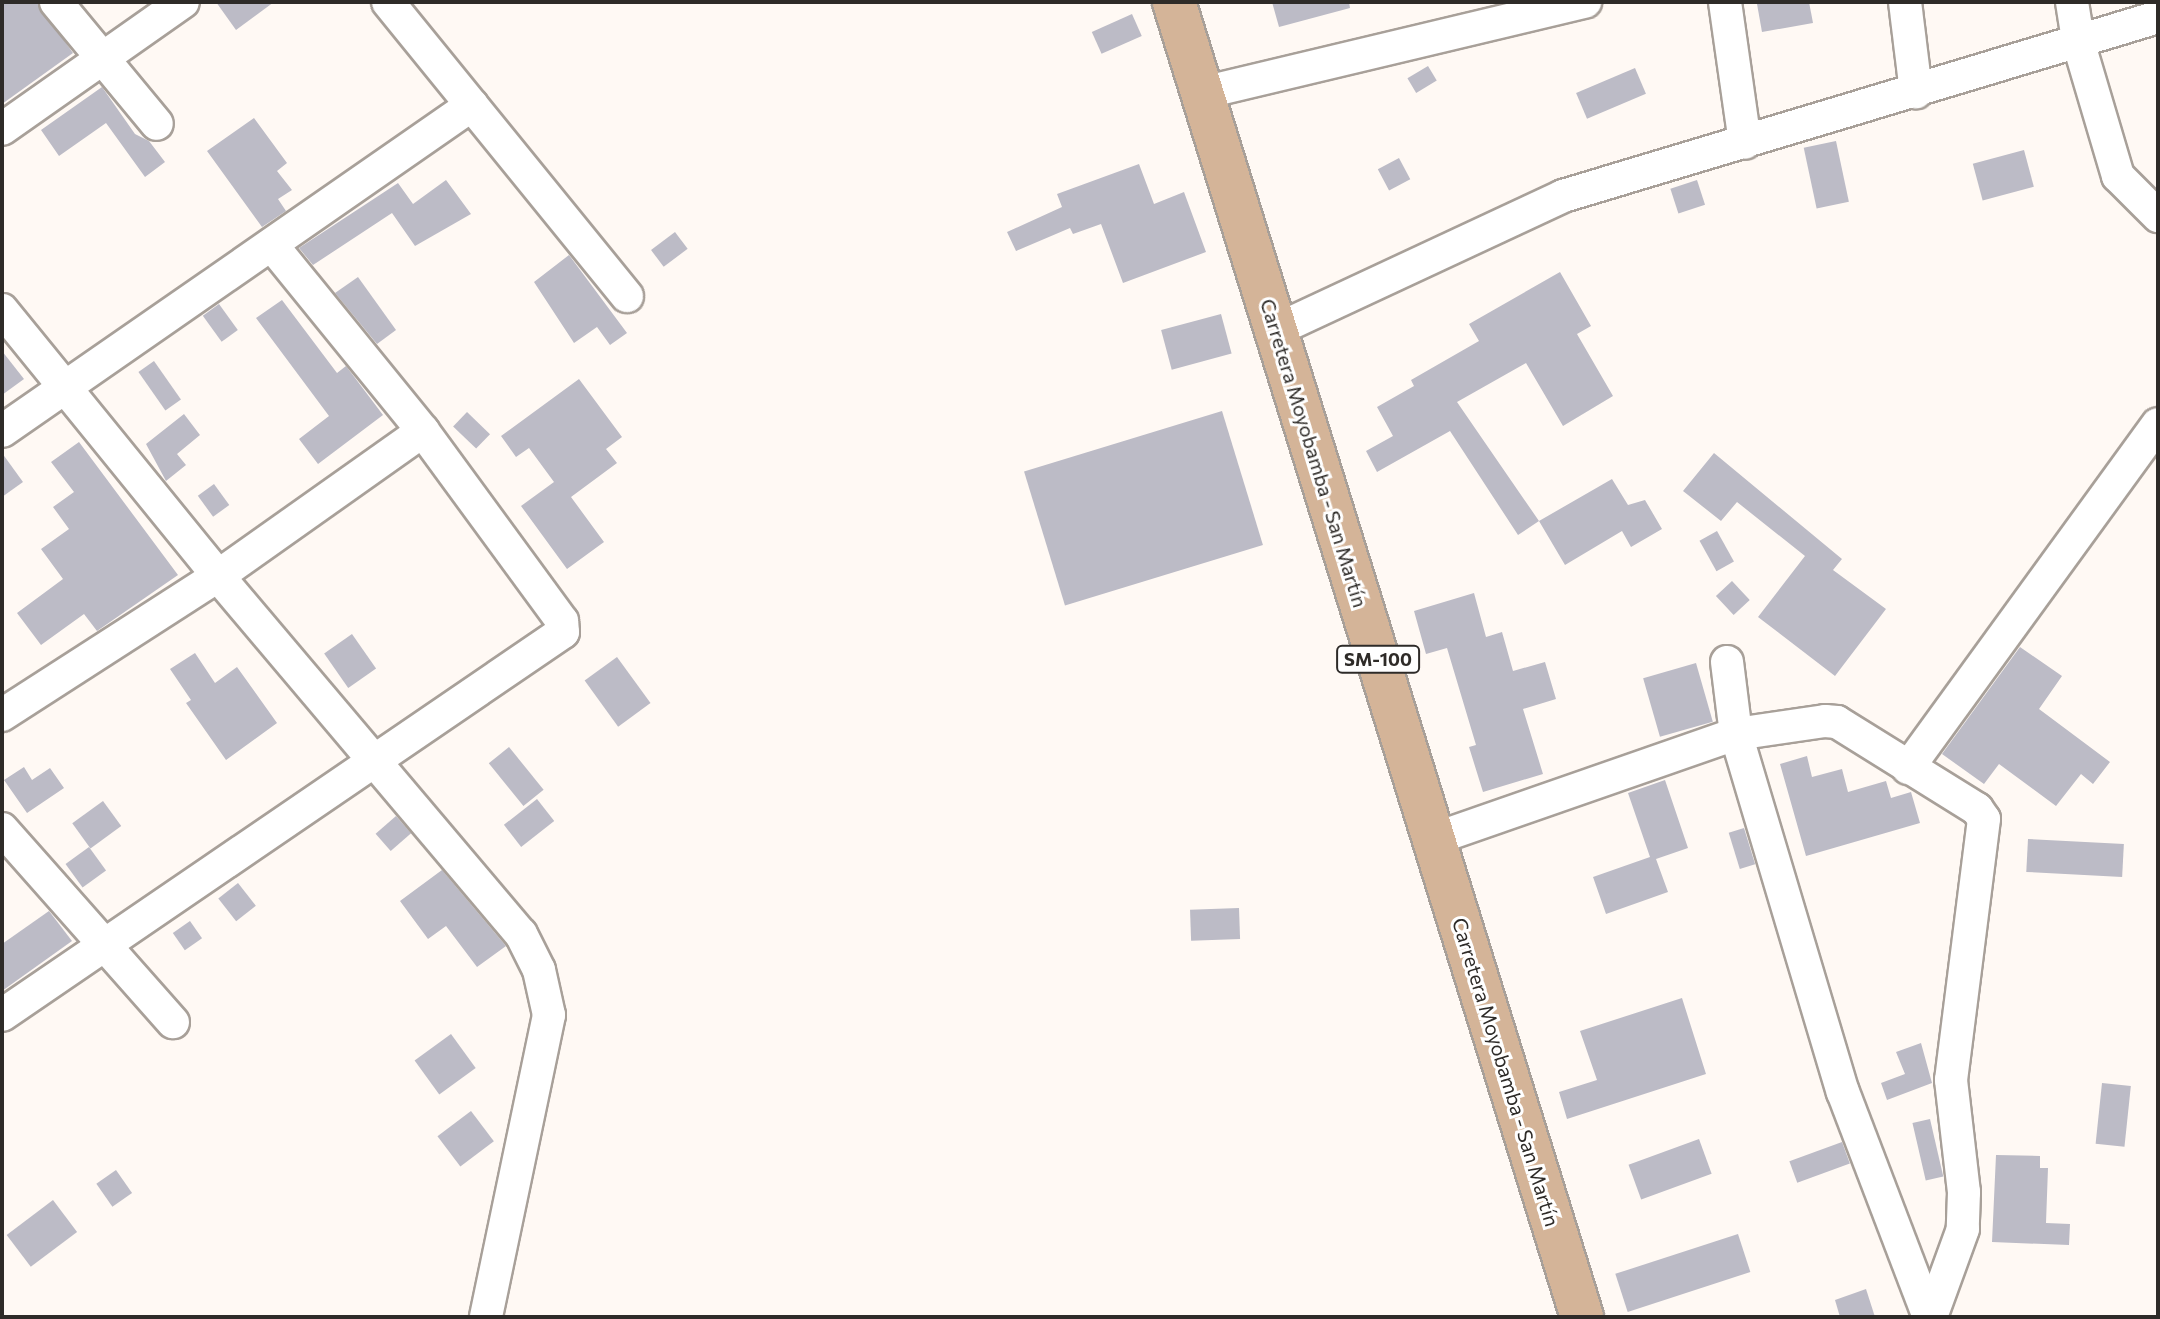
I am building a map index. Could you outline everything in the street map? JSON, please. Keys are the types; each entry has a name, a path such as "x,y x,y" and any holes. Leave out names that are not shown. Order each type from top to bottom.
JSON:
{"main road":[{"name":"Carretera Moyobamba - San Martín","path":"1174,2 1582,1317"}],"street":[{"path":"56,2 157,124"},
{"path":"2,129 183,2"},
{"path":"388,2 627,296"},
{"path":"1202,93 1585,2"},
{"path":"1725,2 1745,143"},
{"path":"1905,2 1916,92"},
{"path":"2072,2 2078,41 2118,176 2158,216"},
{"path":"1276,330 1563,196 2158,17"},
{"path":"2,431 472,105"},
{"path":"2,1015 563,632 562,621 423,431 272,245"},
{"path":"2,310 68,387 218,576 521,934 539,970 549,1015 486,1317"},
{"path":"1908,768 2158,424"},
{"path":"2,715 218,576 423,431"},
{"path":"1727,662 1736,734 1843,1092 1930,1317"},
{"path":"1434,839 1736,734 1832,721 1977,809 1984,819 1951,1080 1964,1192 1963,1229 1930,1317"},
{"path":"2,829 102,946 173,1022"}],"building":[{"path":"2,2 37,2 73,53 2,104"},
{"path":"216,2 274,2 236,30"},
{"path":"1272,2 1349,2 1350,8 1279,27"},
{"path":"1809,2 1813,23 1762,32 1757,4"},
{"path":"1132,14 1142,36 1102,54 1092,32"},
{"path":"1428,66 1437,81 1416,93 1407,78"},
{"path":"1635,68 1646,94 1587,119 1576,93"},
{"path":"102,87 135,134 149,141 165,162 145,177 106,123 59,156 41,130"},
{"path":"254,118 287,163 277,171 292,190 278,199 286,211 262,227 207,151"},
{"path":"1836,141 1849,202 1817,209 1804,148"},
{"path":"2024,150 2034,187 1983,200 1973,164"},
{"path":"1399,158 1410,179 1389,190 1378,169"},
{"path":"1139,164 1154,204 1184,192 1206,252 1123,283 1101,224 1073,234 1070,228 1016,251 1007,232 1062,207 1057,194"},
{"path":"446,180 471,214 415,246 392,213 313,265 299,248 398,183 413,204"},
{"path":"1697,180 1705,205 1678,213 1670,189"},
{"path":"675,232 688,249 664,267 651,250"},
{"path":"569,255 627,333 610,345 597,327 574,343 534,282"},
{"path":"1560,272 1591,326 1577,334 1613,396 1563,426 1526,363 1457,402 1539,521 1518,535 1450,431 1377,472 1366,451 1393,436 1377,407 1414,386 1411,380 1479,341 1469,324"},
{"path":"358,277 396,330 377,344 335,293"},
{"path":"282,300 337,373 346,366 383,415 318,464 299,439 329,416 256,318"},
{"path":"219,304 238,330 222,342 203,316"},
{"path":"1221,314 1232,354 1172,370 1161,330"},
{"path":"2,351 24,379 2,395"},
{"path":"154,361 181,400 165,410 138,372"},
{"path":"579,379 622,437 606,449 617,463 571,497 604,542 567,569 521,506 554,482 529,448 516,457 501,436"},
{"path":"1222,411 1263,545 1065,605 1024,472"},
{"path":"467,412 490,434 476,449 453,426"},
{"path":"184,414 200,435 177,454 186,465 166,481 146,444"},
{"path":"79,442 178,575 97,631 84,614 41,645 17,613 63,579 41,549 69,529 53,507 74,492 51,462"},
{"path":"2,453 23,482 2,497"},
{"path":"1714,453 1842,559 1833,570 1886,609 1835,676 1758,617 1805,556 1737,502 1721,521 1683,491"},
{"path":"1612,479 1628,505 1645,500 1662,529 1631,547 1622,531 1565,565 1539,521"},
{"path":"214,484 229,505 213,517 198,496"},
{"path":"1717,531 1734,562 1716,571 1700,541"},
{"path":"1732,581 1750,600 1734,615 1716,596"},
{"path":"1474,593 1486,637 1502,632 1513,671 1545,662 1556,699 1523,709 1543,774 1483,792 1469,747 1476,745 1447,648 1426,654 1414,611"},
{"path":"352,634 376,668 348,688 324,654"},
{"path":"2020,647 2062,676 2039,709 2110,762 2093,784 2081,774 2056,806 1999,764 1984,784 1942,754"},
{"path":"195,653 215,683 237,667 277,723 226,760 186,703 191,700 170,669"},
{"path":"617,657 651,703 618,727 585,681"},
{"path":"1696,663 1713,722 1660,737 1643,678"},
{"path":"509,747 544,790 523,806 489,763"},
{"path":"1807,756 1812,777 1842,769 1848,792 1886,781 1891,798 1911,792 1920,823 1806,856 1780,764"},
{"path":"24,767 32,780 50,768 64,788 27,813 4,780"},
{"path":"1665,780 1688,848 1656,859 1668,892 1606,914 1593,877 1650,857 1628,793"},
{"path":"537,799 554,821 521,847 504,825"},
{"path":"103,801 121,826 90,848 72,823"},
{"path":"396,816 411,833 391,851 376,834"},
{"path":"1744,828 1755,864 1740,869 1729,833"},
{"path":"2028,839 2124,844 2122,877 2026,872"},
{"path":"89,847 106,870 83,888 66,864"},
{"path":"442,870 506,946 477,967 446,926 428,939 400,901"},
{"path":"238,883 256,906 236,921 218,898"},
{"path":"1239,908 1240,939 1191,941 1190,910"},
{"path":"49,911 72,941 2,991 2,944"},
{"path":"190,921 202,938 185,950 173,933"},
{"path":"1682,998 1706,1074 1567,1119 1559,1092 1597,1080 1580,1031"},
{"path":"451,1034 476,1068 439,1094 415,1060"},
{"path":"1921,1043 1932,1083 1887,1100 1881,1083 1905,1074 1896,1052"},
{"path":"2102,1083 2131,1086 2124,1147 2096,1144"},
{"path":"471,1111 494,1141 460,1167 437,1136"},
{"path":"1930,1119 1943,1176 1926,1181 1912,1123"},
{"path":"1699,1139 1712,1174 1641,1199 1629,1165"},
{"path":"1842,1142 1850,1164 1797,1183 1789,1161"},
{"path":"1996,1155 2040,1156 2040,1168 2048,1168 2046,1223 2070,1224 2069,1245 1992,1242"},
{"path":"116,1170 132,1193 112,1207 96,1184"},
{"path":"53,1200 77,1232 31,1267 7,1235"},
{"path":"1738,1234 1750,1272 1628,1312 1615,1274"},
{"path":"1866,1289 1875,1317 1840,1317 1835,1300"}]}
